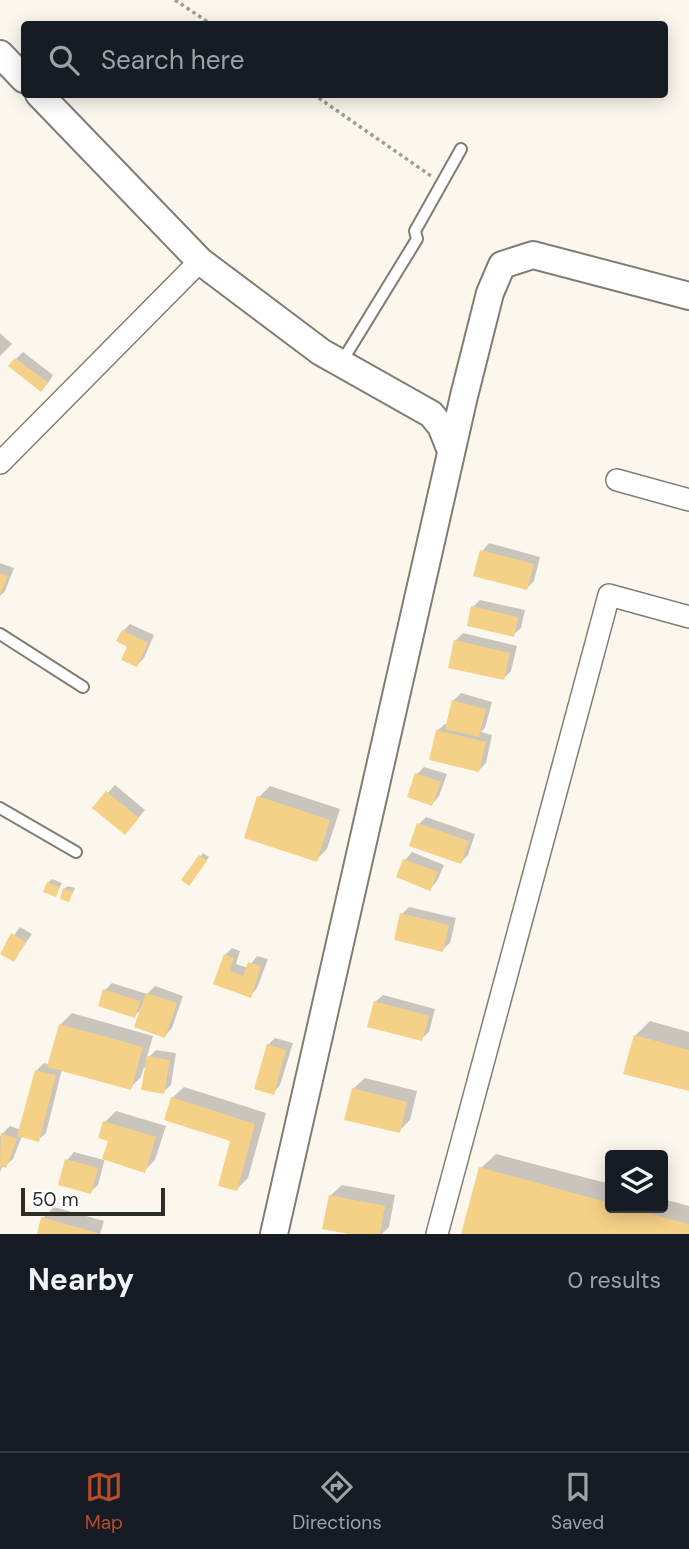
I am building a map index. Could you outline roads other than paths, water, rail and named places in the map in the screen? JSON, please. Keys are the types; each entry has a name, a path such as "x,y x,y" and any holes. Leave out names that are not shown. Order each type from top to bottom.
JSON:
{"street":[{"path":"0,54 21,76"},
{"path":"43,98 200,261 321,352 431,414 441,426 452,451"},
{"path":"274,1234 464,396 490,293 502,265 533,255 689,296"},
{"path":"0,463 200,261"},
{"path":"431,414 447,408 464,396"},
{"path":"617,480 689,500"},
{"path":"437,1234 609,595 689,617"}],"lane":[{"path":"341,363 417,239 415,231 461,149"},
{"path":"0,634 83,687"},
{"path":"0,808 76,852"}]}
